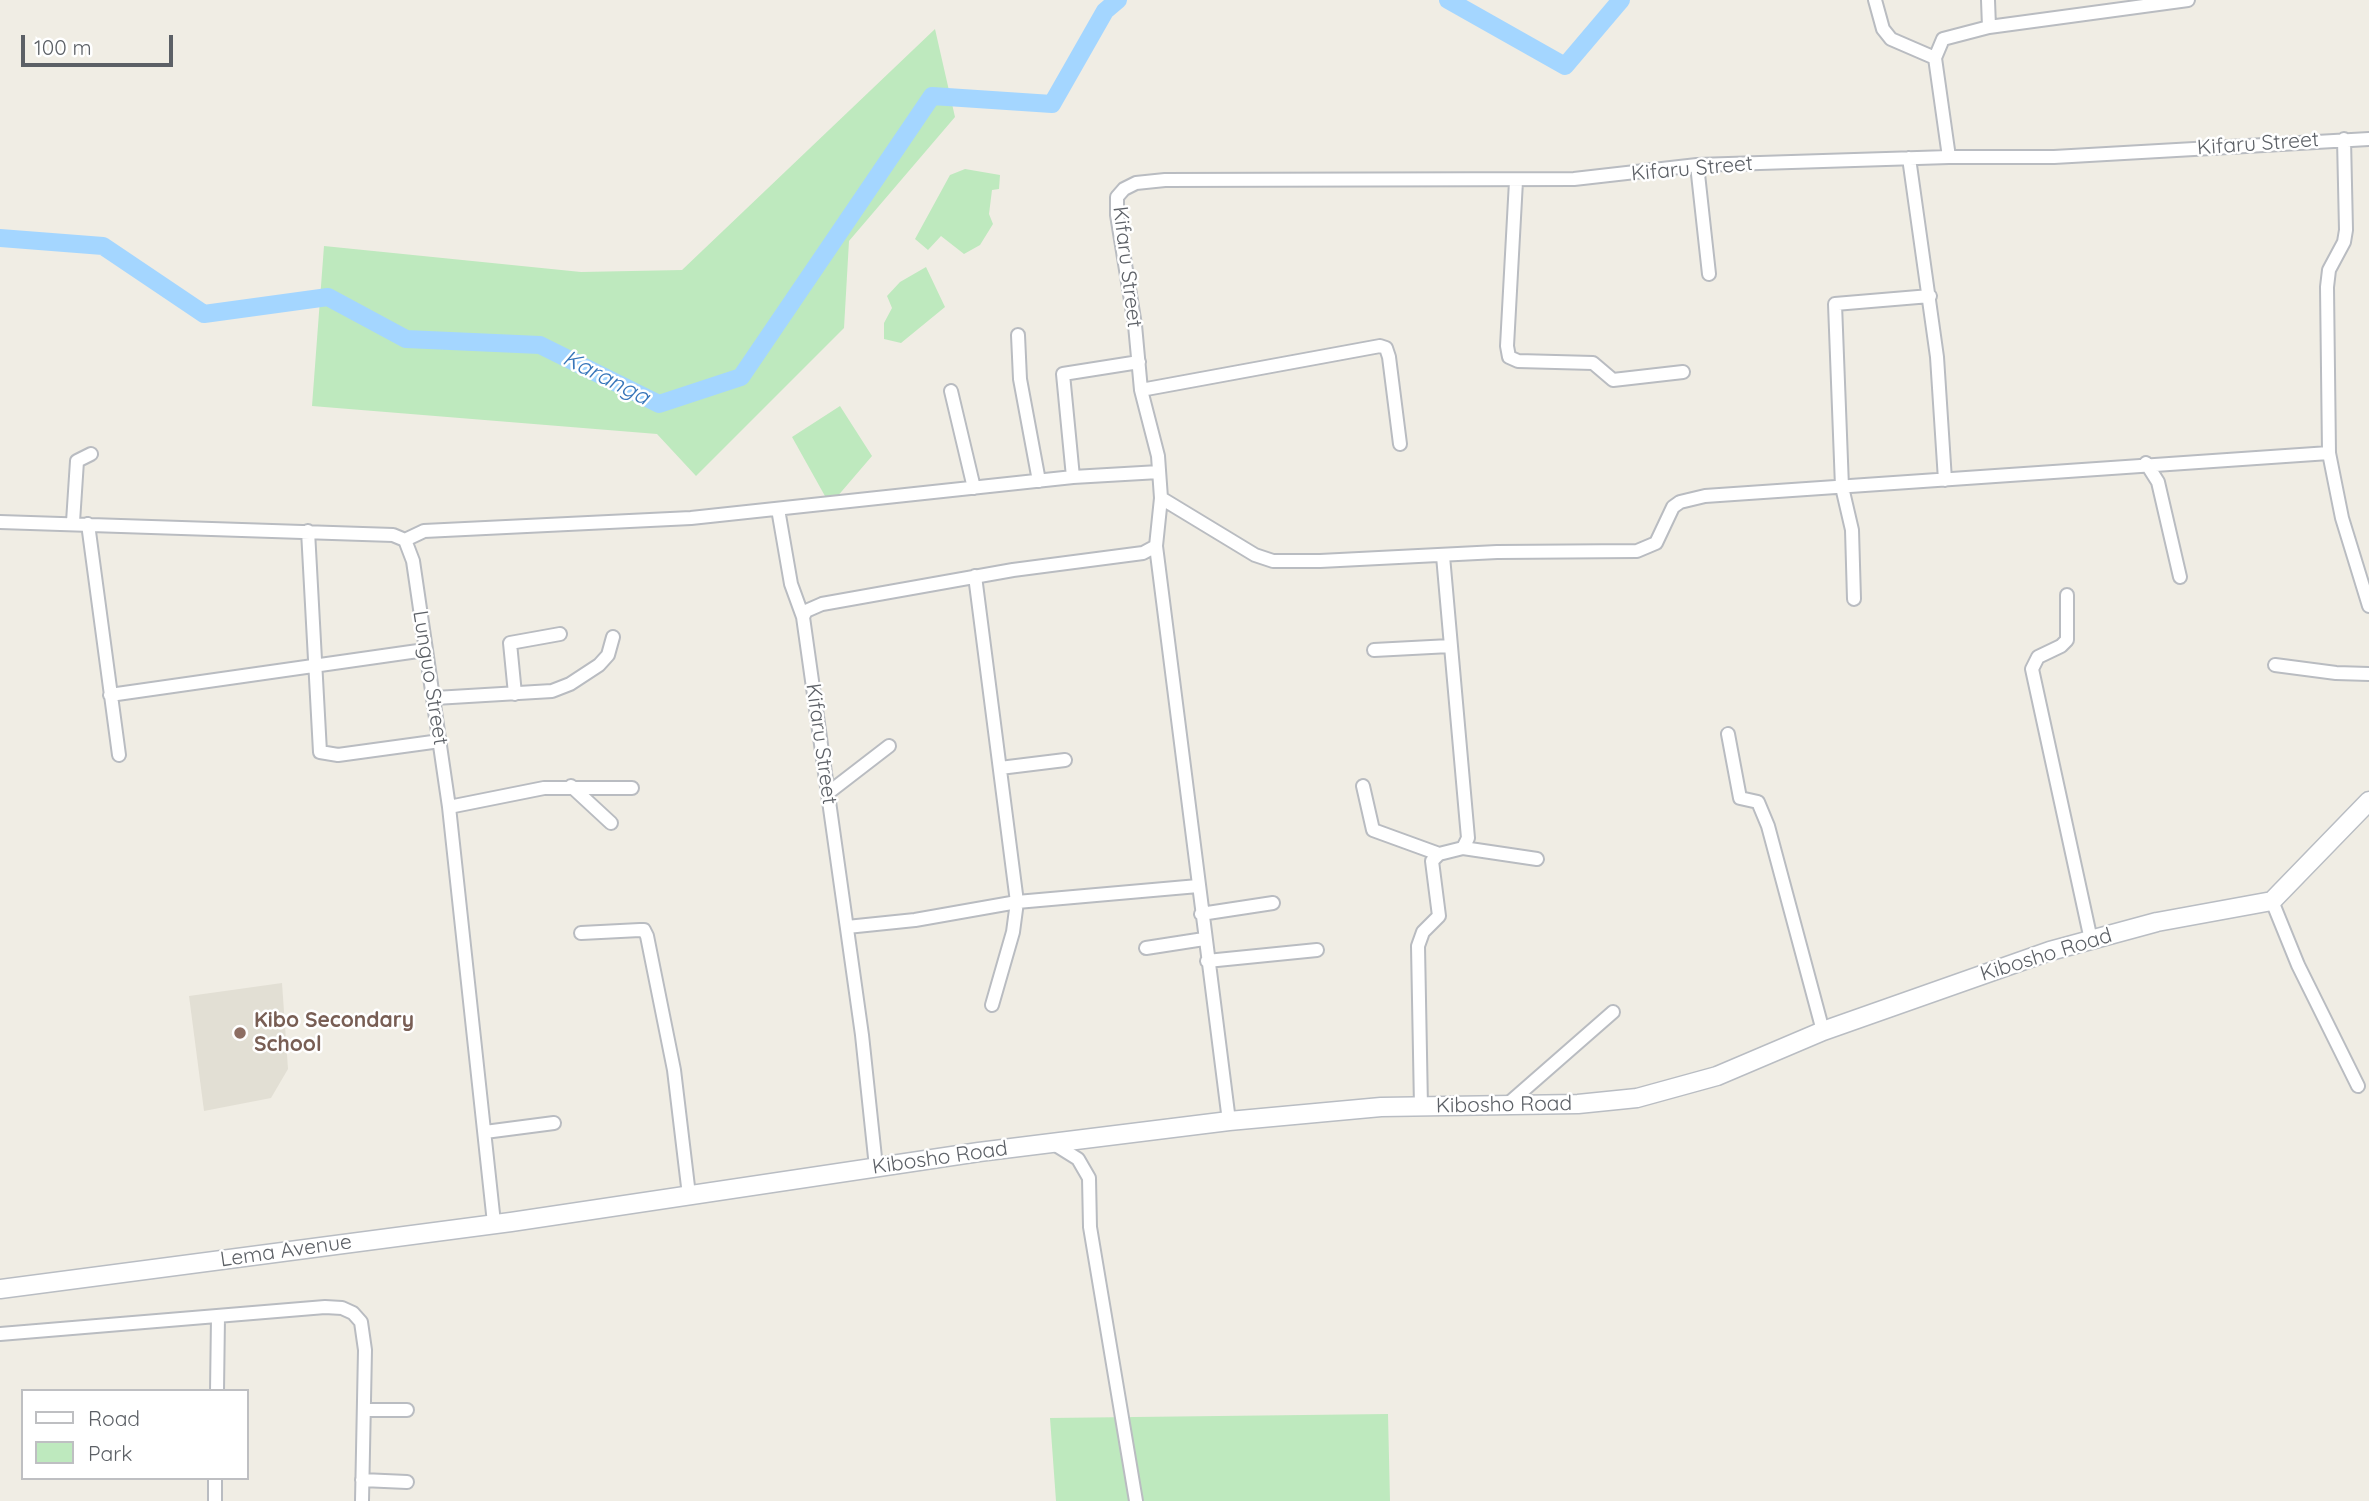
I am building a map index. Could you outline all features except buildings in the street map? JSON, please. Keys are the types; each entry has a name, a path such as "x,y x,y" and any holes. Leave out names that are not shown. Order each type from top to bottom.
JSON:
{"main road":[{"path":"2273,901 2369,801"},
{"name":"Kibosho Road","path":"572,1210 1228,1121 1344,1110 1602,1102 1663,1092 1717,1076 1823,1031 1965,979 2157,922 2273,901"},
{"name":"Lema Avenue","path":"0,1289 494,1223 572,1210"}],"street":[{"path":"1875,0 1883,29 1891,39 1935,58"},
{"path":"1988,0 1989,27"},
{"path":"1949,157 1935,58 1943,39 1989,27 2188,0"},
{"path":"2344,139 2346,230 2344,242 2329,270 2327,287 2329,453 2342,518 2369,606"},
{"name":"Kifaru Street","path":"1228,1121 1156,546 1161,498 1159,472 1141,390 1116,205 1117,198 1124,189 1136,183 1165,180 1516,181 1616,176 1697,165 1949,157 2054,157 2369,139"},
{"path":"1909,158 1930,296 1945,480"},
{"path":"1697,165 1709,274"},
{"path":"1516,181 1507,346 1509,357 1518,361 1593,363 1613,380 1683,372"},
{"path":"1854,599 1852,530 1842,487 1835,304 1930,296"},
{"path":"1018,335 1020,379 1040,481"},
{"path":"1141,390 1380,346 1386,348 1391,365 1400,444"},
{"path":"1073,477 1063,374 1139,362"},
{"path":"951,391 974,488"},
{"path":"1161,498 1264,559 1321,561 1497,552 1637,551 1656,543 1668,512 1687,499 1726,493 2098,471 2146,463 2329,453"},
{"path":"74,522 77,461 91,454"},
{"path":"2146,463 2158,482 2180,577"},
{"path":"0,522 74,522 308,531 393,535 405,540 424,531 663,520 1073,477 1159,472"},
{"name":"Kifaru Street","path":"778,509 791,584 803,617 847,927 876,1167"},
{"path":"89,524 119,755"},
{"path":"308,531 320,752 338,755 440,741"},
{"name":"Lunguo Street","path":"405,540 413,561 450,807 494,1223"},
{"path":"803,617 806,611 822,604 975,576 1143,553 1156,546"},
{"path":"1443,556 1469,827 1463,848"},
{"path":"975,576 1017,902 1013,932 992,1005"},
{"path":"2067,595 2067,640 2061,646 2038,657 2032,669 2091,940"},
{"path":"515,694 510,643 560,634"},
{"path":"435,698 552,691 570,684 608,655 613,637"},
{"path":"1374,650 1450,646"},
{"path":"110,695 425,650"},
{"path":"2275,665 2336,674 2369,674"},
{"path":"1728,734 1740,798 1758,802 1768,826 1823,1031"},
{"path":"828,793 889,746"},
{"path":"1000,768 1065,760"},
{"path":"571,786 611,823"},
{"path":"450,807 520,792 571,786 632,788"},
{"path":"1363,786 1373,830 1438,854 1463,848 1537,859"},
{"path":"1422,1107 1418,946 1423,932 1439,916 1431,866 1438,854"},
{"path":"847,927 915,920 1017,902 1198,886"},
{"path":"2273,901 2298,965 2358,1086"},
{"path":"1201,914 1273,903"},
{"path":"581,933 644,930 674,1070 689,1195"},
{"path":"1146,948 1204,939"},
{"path":"1207,961 1317,950"},
{"path":"1509,1103 1613,1012"},
{"path":"485,1132 554,1123"},
{"path":"1054,1144 1077,1159 1089,1178 1089,1215 1136,1501"},
{"path":"0,1334 325,1307 342,1308 353,1313 364,1331 366,1410 362,1501"},
{"path":"216,1389 218,1317"},
{"path":"366,1410 407,1410"},
{"path":"215,1480 215,1501"},
{"path":"362,1480 407,1482"}],"shaded area":[{"name":"Kibo Secondary School","path":"282,983 288,1069 271,1098 204,1111 189,996"}],"green space":[{"path":"935,29 955,117 849,241 844,328 696,476 657,434 312,406 324,246 581,272 682,270"},
{"path":"965,169 1000,175 999,189 992,190 989,214 993,224 980,245 964,254 941,236 928,250 915,239 950,175"},
{"path":"926,267 945,307 901,343 884,339 884,323 892,308 887,296 900,282"},
{"path":"840,406 872,456 830,505 792,437"},
{"path":"1388,1414 1390,1501 1056,1501 1050,1418"}],"waterway":[{"name":"Karanga","path":"0,238 103,246 204,314 328,297 406,339 540,345 659,404 741,377 932,96 1052,104 1105,11 1118,0"},
{"name":"Karanga","path":"1448,0 1565,66 1621,0"}],"place":[{"name":"Kibo Secondary School","path":"240,1033"}]}
